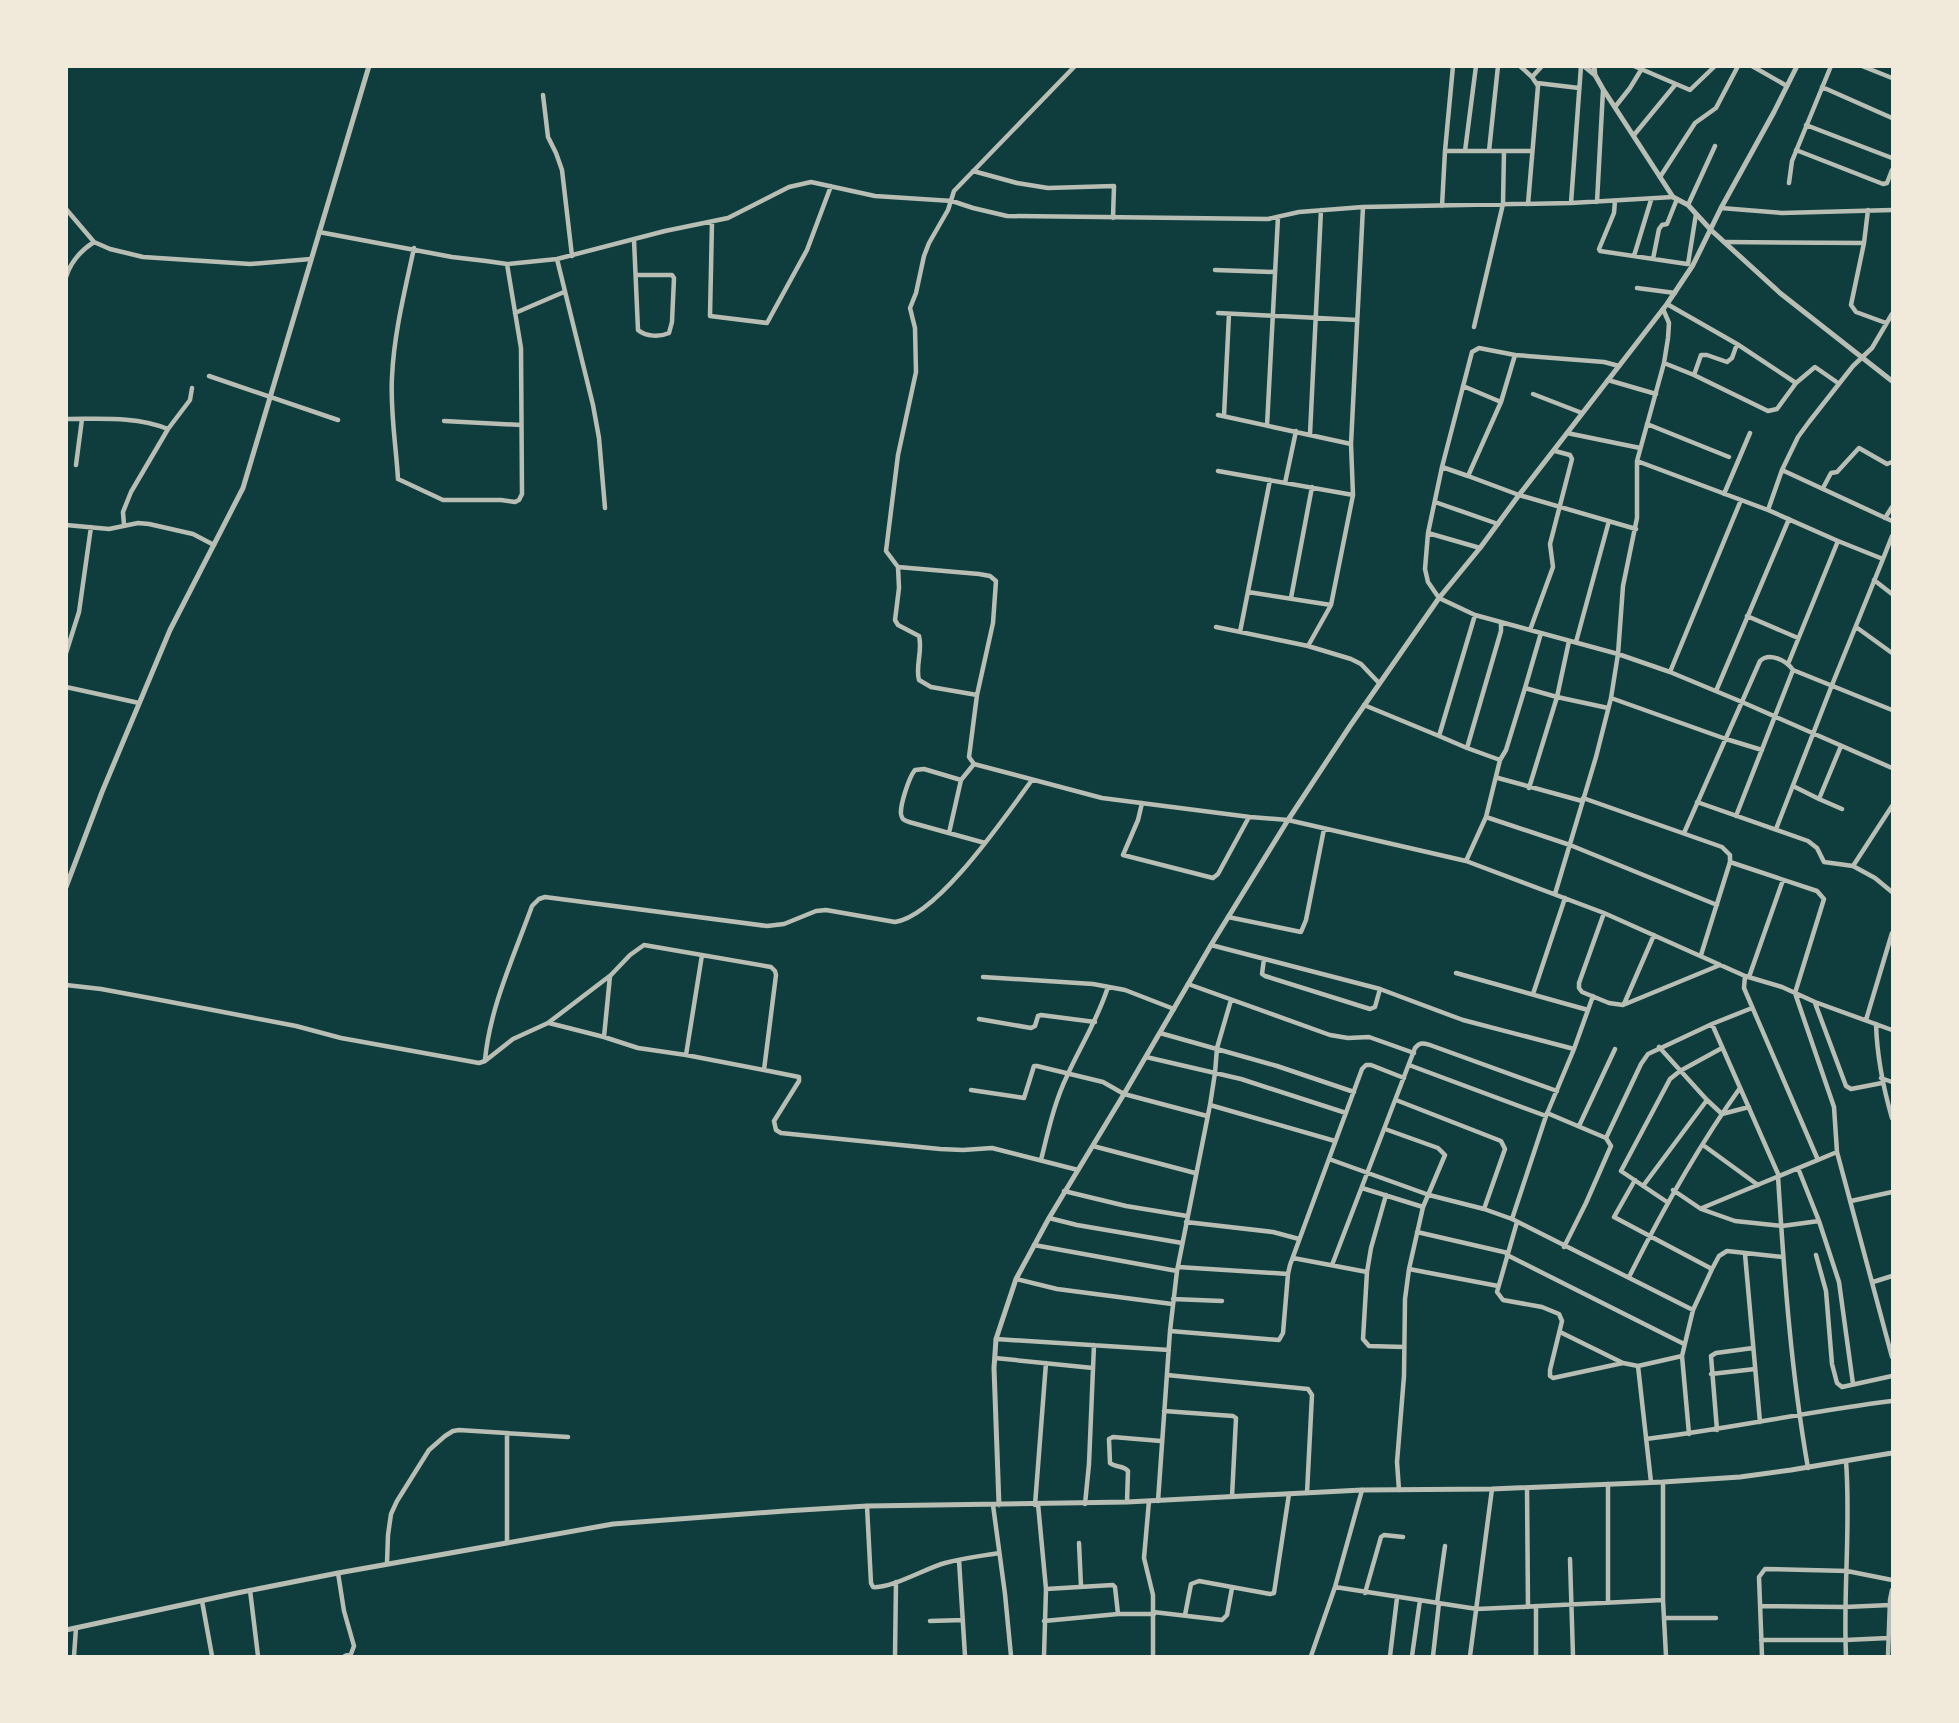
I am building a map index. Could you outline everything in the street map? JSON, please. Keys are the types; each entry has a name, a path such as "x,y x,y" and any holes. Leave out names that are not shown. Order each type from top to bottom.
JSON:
{"street":[{"path":"66,887 102,792 179,609 243,488 369,66"},
{"path":"976,695 932,687 919,680 919,636 898,625 895,620 899,588 898,567 886,551 898,455 916,372 915,328 910,308 924,256 952,201 954,191 1075,66"},
{"path":"1442,206 1453,66"},
{"path":"1465,151 1476,66"},
{"path":"1489,151 1498,66"},
{"path":"1520,66 1537,83 1538,91 1528,204"},
{"path":"1532,77 1542,66"},
{"path":"1572,204 1579,88 1583,66 1595,75 1675,198 1688,205 1780,293 1892,381"},
{"path":"1594,66 1595,75"},
{"path":"1634,66 1687,90 1691,90 1715,66"},
{"path":"1660,177 1695,124 1716,108 1738,66"},
{"path":"1752,66 1787,86"},
{"path":"1011,1657 996,1505 995,1358 996,1339 1016,1279 1049,1218 1211,945 1364,705 1439,598 1675,293 1797,66"},
{"path":"1789,183 1796,150 1831,66"},
{"path":"1862,66 1892,78"},
{"path":"1615,107 1641,70"},
{"path":"1537,83 1579,88"},
{"path":"1634,135 1675,85"},
{"path":"1822,87 1892,118"},
{"path":"1597,202 1603,89"},
{"path":"543,95 548,137 562,170 572,256"},
{"path":"1806,125 1892,158"},
{"path":"1688,205 1715,146"},
{"path":"1796,150 1885,184 1892,170"},
{"path":"1445,151 1531,151"},
{"path":"1474,327 1503,204 1504,151"},
{"path":"972,171 1048,188 1114,186 1113,218"},
{"path":"319,232 452,257 507,264 572,256 665,231 728,218 789,187 811,182 875,196 952,201 1007,216 1113,218 1278,218 1299,212 1363,207 1572,204 1675,198"},
{"path":"712,222 710,316 767,323 807,250 831,186"},
{"path":"1653,259 1659,229 1667,224 1675,198"},
{"path":"1634,256 1652,199"},
{"path":"1615,201 1614,212 1599,249 1603,252 1690,264"},
{"path":"1308,646 1331,605 1353,495 1351,444 1363,207"},
{"path":"1721,208 1782,213 1892,210"},
{"path":"66,209 94,242 143,257 250,264 311,259"},
{"path":"1310,434 1321,210"},
{"path":"1868,210 1864,243 1851,301 1856,312 1886,323"},
{"path":"1690,264 1696,214"},
{"path":"1267,426 1278,218"},
{"path":"634,240 638,330 647,335 666,335 672,322 674,278 672,275 637,275"},
{"path":"66,277 81,250 94,242"},
{"path":"1726,242 1864,243"},
{"path":"414,248 401,309 392,377 398,479 443,500 517,502 522,494 521,348 507,264"},
{"path":"556,259 593,405 599,438 605,508"},
{"path":"1215,270 1275,272"},
{"path":"1637,288 1675,293"},
{"path":"515,313 564,292"},
{"path":"1665,307 1737,344 1797,383"},
{"path":"1555,894 1611,698 1618,654 1623,586 1636,528 1637,461 1664,363 1669,323 1665,307"},
{"path":"1218,313 1357,320"},
{"path":"1224,416 1229,314"},
{"path":"1768,510 1782,470 1798,437 1838,383 1872,348 1892,314"},
{"path":"1694,375 1701,355 1727,362 1732,358 1737,344"},
{"path":"1619,366 1594,361 1515,355 1479,348 1475,350 1471,356 1442,467 1428,533 1425,569 1427,582 1439,598 1475,615 1618,654 1670,672 1892,768"},
{"path":"1468,476 1501,402 1515,355"},
{"path":"1664,363 1768,411 1777,409 1797,383 1815,367 1838,383"},
{"path":"209,376 338,419"},
{"path":"1608,380 1656,394"},
{"path":"1464,386 1501,402"},
{"path":"124,525 123,512 131,492 168,429 190,400 192,388"},
{"path":"1532,394 1582,413"},
{"path":"1218,415 1351,444"},
{"path":"66,419 149,421 168,429"},
{"path":"76,466 82,419"},
{"path":"444,421 521,425"},
{"path":"1647,424 1729,457"},
{"path":"1285,483 1296,431"},
{"path":"1567,433 1640,447"},
{"path":"1724,494 1750,433"},
{"path":"1823,488 1832,473 1837,472 1859,448 1887,464 1892,461"},
{"path":"1530,630 1553,567 1550,544 1572,458 1555,451"},
{"path":"1637,461 1768,510 1883,559"},
{"path":"1442,467 1518,495 1636,528"},
{"path":"1782,470 1892,521"},
{"path":"1218,471 1353,495"},
{"path":"1240,632 1270,480"},
{"path":"1291,598 1312,488"},
{"path":"1670,672 1741,500"},
{"path":"1435,502 1498,524"},
{"path":"1885,517 1892,507"},
{"path":"1716,691 1789,519"},
{"path":"1576,642 1609,521"},
{"path":"66,525 108,529 149,524 193,534 214,545"},
{"path":"66,653 79,612 91,527"},
{"path":"1428,533 1480,548"},
{"path":"1776,829 1892,536"},
{"path":"1788,664 1838,541"},
{"path":"898,567 979,574 990,576 996,581 992,624 976,695 969,757 974,764 1102,798 1289,820 1466,861 1604,914 1747,977 1782,987 1892,1030"},
{"path":"1874,580 1892,594"},
{"path":"1248,592 1331,605"},
{"path":"1439,736 1475,615"},
{"path":"1747,616 1798,639"},
{"path":"1467,748 1501,623"},
{"path":"1216,627 1308,646 1351,659 1361,664 1379,684"},
{"path":"1856,627 1892,653"},
{"path":"1466,861 1486,817 1500,760 1506,750 1541,633"},
{"path":"1529,788 1557,697 1569,640"},
{"path":"1684,833 1763,658 1770,656 1788,664 1793,670 1892,710"},
{"path":"1736,816 1793,670"},
{"path":"66,687 139,703"},
{"path":"1525,688 1608,708"},
{"path":"1611,698 1762,750"},
{"path":"1364,705 1500,760"},
{"path":"1819,799 1841,746"},
{"path":"949,833 961,780 974,764"},
{"path":"961,780 924,769 915,770 909,779 901,813 903,819 985,842"},
{"path":"1497,778 1529,788 1583,799 1725,849 1730,855 1730,862 1701,955"},
{"path":"485,1061 486,1043 509,965 532,906 539,899 545,897 767,926 784,924 816,911 826,910 895,922 909,918 955,878 1032,780"},
{"path":"1793,786 1842,809"},
{"path":"1142,803 1124,855 1213,878 1218,874 1250,817"},
{"path":"1697,803 1776,829 1814,845 1824,862 1853,866 1875,878 1892,892"},
{"path":"1853,866 1892,806"},
{"path":"1486,817 1570,845 1717,905"},
{"path":"1228,917 1302,931 1324,829"},
{"path":"1730,862 1817,891 1824,899 1795,993 1834,1107 1837,1153 1892,1357"},
{"path":"1783,880 1743,984 1818,1160"},
{"path":"1533,994 1565,898"},
{"path":"1604,914 1579,984 1581,990 1593,996 1609,1003 1623,1005 1720,965"},
{"path":"1866,1020 1892,933"},
{"path":"1623,1005 1654,935"},
{"path":"66,985 156,999 479,1063 513,1039 548,1023 611,975 644,945 771,967 775,971 764,1070"},
{"path":"1211,945 1380,989 1463,1020 1574,1049"},
{"path":"686,1055 702,955"},
{"path":"1264,959 1262,974 1265,976 1370,1009 1375,1007 1380,989"},
{"path":"1456,973 1588,1010"},
{"path":"604,1037 611,975"},
{"path":"983,977 1108,987 1125,990 1174,1009"},
{"path":"1188,985 1330,1035 1369,1037 1413,1053"},
{"path":"1041,1160 1058,1096 1095,1022 1108,987"},
{"path":"1593,996 1547,1114 1514,1221 1498,1286 1499,1296 1503,1300 1557,1311 1562,1317 1550,1370 1551,1377 1623,1363"},
{"path":"1158,1501 1173,1301 1186,1219 1210,1105 1217,1048 1231,999"},
{"path":"1815,1002 1846,1086 1851,1089 1882,1080 1892,1082"},
{"path":"1606,1138 1644,1058 1659,1047 1752,1008"},
{"path":"979,1019 1031,1028 1041,1015 1095,1022"},
{"path":"548,1023 638,1048 799,1077 774,1121 776,1130 781,1133 963,1150 992,1148 1078,1170"},
{"path":"1712,1024 1779,1176 1788,1327 1808,1468"},
{"path":"1876,1024 1882,1080 1892,1118"},
{"path":"1160,1033 1277,1066 1354,1092"},
{"path":"1332,1265 1413,1053 1419,1044 1424,1043 1557,1091"},
{"path":"1659,1047 1722,1114"},
{"path":"1667,1202 1621,1171 1666,1085 1680,1071 1722,1048"},
{"path":"1579,1126 1615,1049"},
{"path":"1146,1058 1271,1088 1346,1113"},
{"path":"1170,1331 1279,1340 1283,1333 1288,1274 1362,1069 1371,1065 1404,1078"},
{"path":"1409,1065 1579,1126 1610,1142 1610,1150 1564,1247"},
{"path":"971,1090 1024,1098 1034,1066 1103,1082 1124,1094 1207,1116"},
{"path":"1629,1277 1673,1190 1740,1088"},
{"path":"1396,1100 1501,1141 1504,1149 1484,1209"},
{"path":"1643,1186 1707,1100"},
{"path":"1210,1105 1335,1141"},
{"path":"1722,1114 1749,1107"},
{"path":"1385,1129 1444,1152 1444,1158 1423,1207 1409,1269 1404,1307 1404,1376 1397,1462 1399,1490"},
{"path":"1703,1145 1758,1185"},
{"path":"1093,1146 1195,1173"},
{"path":"1701,1209 1837,1153"},
{"path":"1329,1158 1429,1195 1484,1209 1514,1221 1693,1310"},
{"path":"1798,1168 1839,1282 1853,1384"},
{"path":"1635,1180 1614,1217 1712,1269"},
{"path":"1362,1188 1423,1207"},
{"path":"1673,1190 1701,1209 1735,1221 1782,1226 1819,1221"},
{"path":"1065,1191 1186,1219 1273,1232 1299,1239"},
{"path":"1851,1201 1892,1193"},
{"path":"1386,1195 1367,1272 1363,1335 1364,1342 1369,1346 1405,1347"},
{"path":"1049,1218 1182,1243"},
{"path":"1417,1232 1507,1254 1684,1344"},
{"path":"1034,1245 1178,1269 1288,1274"},
{"path":"1689,1434 1682,1356 1693,1310 1712,1269 1724,1252 1783,1257"},
{"path":"1745,1254 1760,1422"},
{"path":"1816,1255 1829,1304 1830,1346 1836,1381 1840,1386 1892,1376"},
{"path":"1293,1258 1367,1272"},
{"path":"1409,1269 1498,1286"},
{"path":"1873,1282 1892,1276"},
{"path":"1016,1279 1057,1289 1173,1301 1222,1301"},
{"path":"1560,1332 1623,1363 1638,1366 1682,1356"},
{"path":"996,1339 1169,1350"},
{"path":"1085,1504 1094,1345"},
{"path":"1717,1430 1711,1356 1753,1348"},
{"path":"995,1358 1093,1368"},
{"path":"1044,1657 1046,1589 1036,1504 1046,1363"},
{"path":"1638,1366 1651,1482"},
{"path":"1711,1374 1755,1369"},
{"path":"1167,1375 1305,1388 1310,1391 1312,1395 1307,1493"},
{"path":"1646,1439 1892,1401"},
{"path":"1164,1411 1236,1418 1232,1497"},
{"path":"387,1563 391,1514 397,1501 429,1450 453,1431 568,1437"},
{"path":"507,1434 507,1543"},
{"path":"1127,1502 1128,1471 1110,1463 1109,1439 1113,1437 1161,1441"},
{"path":"66,1630 387,1563 613,1524 867,1506 1085,1504 1362,1490 1493,1489 1663,1482 1740,1477 1892,1453"},
{"path":"1846,1461 1846,1657"},
{"path":"1663,1482 1666,1657"},
{"path":"1608,1483 1608,1603"},
{"path":"1527,1488 1528,1607"},
{"path":"1470,1657 1493,1489"},
{"path":"1311,1657 1335,1587 1362,1490"},
{"path":"1185,1615 1192,1583 1199,1581 1270,1594 1275,1592 1289,1494"},
{"path":"1149,1501 1144,1558 1154,1613 1153,1657"},
{"path":"867,1506 871,1584 879,1587 933,1567 999,1553"},
{"path":"1365,1593 1381,1537 1403,1537"},
{"path":"1079,1544 1081,1586"},
{"path":"1433,1657 1446,1546"},
{"path":"1570,1559 1573,1657"},
{"path":"959,1560 965,1657"},
{"path":"1762,1657 1759,1577 1765,1569 1847,1571 1892,1580"},
{"path":"338,1573 344,1611 354,1646 351,1654 345,1657"},
{"path":"895,1657 896,1582"},
{"path":"1046,1589 1114,1586 1118,1614"},
{"path":"1044,1621 1154,1613 1223,1620 1227,1615 1232,1587"},
{"path":"1335,1587 1477,1609 1663,1600"},
{"path":"250,1590 258,1657"},
{"path":"1888,1657 1892,1590"},
{"path":"1390,1657 1397,1598"},
{"path":"1412,1657 1420,1600"},
{"path":"202,1601 212,1657"},
{"path":"1760,1606 1890,1605"},
{"path":"1536,1606 1536,1657"},
{"path":"1664,1618 1716,1618"},
{"path":"930,1621 963,1620"},
{"path":"74,1657 76,1628"},
{"path":"1761,1640 1888,1638"}]}
